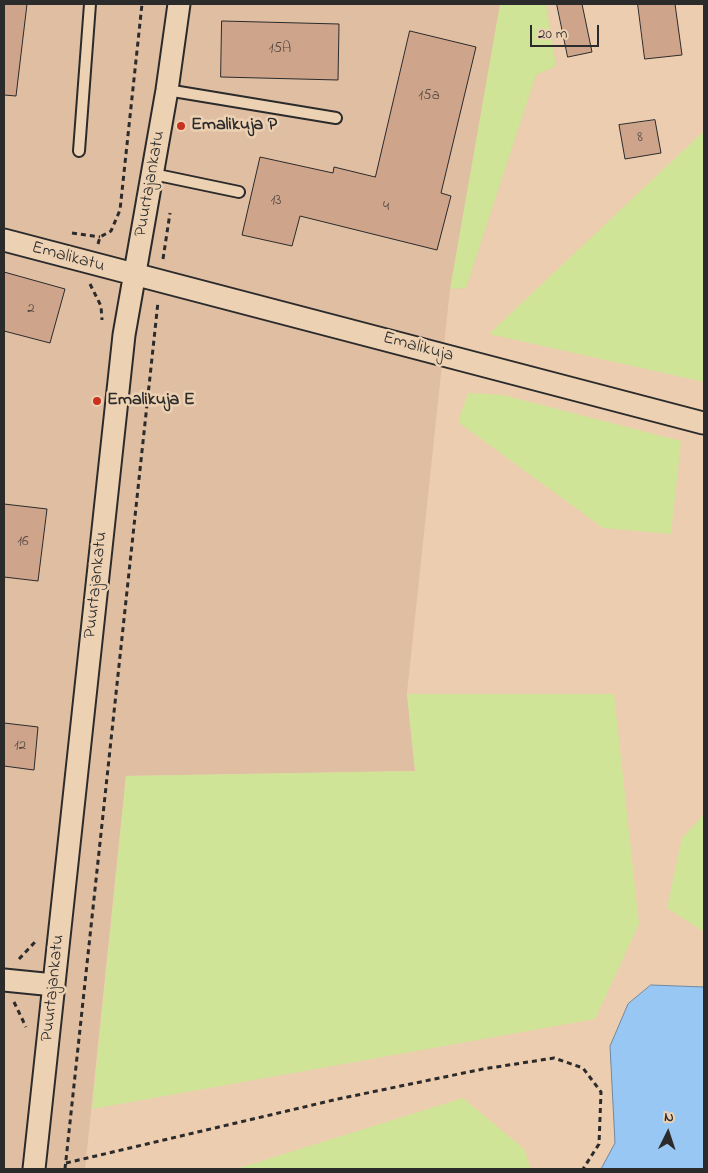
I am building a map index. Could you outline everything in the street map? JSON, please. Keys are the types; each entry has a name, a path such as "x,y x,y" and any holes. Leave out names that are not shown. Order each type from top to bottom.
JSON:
{"street":[{"name":"Puurtajankatu","path":"34,1169 124,335 133,275 167,90 179,4"},
{"name":"Emalikatu","path":"4,240 133,275"},
{"name":"Emalikuja","path":"133,275 703,423"},
{"path":"4,980 54,986"}],"lane":[{"path":"79,151 90,4"},
{"path":"167,90 336,118"},
{"path":"153,174 239,192"}],"path":[{"path":"65,1169 160,281 176,178"},
{"path":"70,233 100,237"},
{"path":"66,1163 338,1098 482,1069 554,1058 583,1068 601,1092 599,1144 583,1169"}],"shaded area":[{"path":"4,4 546,4 556,66 536,75 466,288 450,289 407,693 415,771 126,776 85,1169 4,1169"}],"green space":[{"path":"500,4 546,4 556,66 536,75 466,288 450,289"},
{"path":"704,131 704,382 489,334"},
{"path":"468,393 503,395 681,441 671,534 603,528 458,422"},
{"path":"407,694 614,694 639,924 595,1019 92,1109 126,776 415,771"},
{"path":"704,814 704,932 667,908 682,838"},
{"path":"463,1098 524,1149 531,1169 236,1169"}],"water":[{"path":"651,985 704,987 704,1169 601,1169 615,1143 610,1046 628,1004"}],"building":[{"path":"4,4 27,4 16,96 4,95"},
{"path":"557,4 582,4 592,52 568,57"},
{"path":"638,4 675,4 682,55 645,59"},
{"path":"222,21 339,24 338,80 221,77"},
{"path":"410,31 476,47 441,193 451,196 437,250 300,216 292,246 242,235 260,157 333,173 334,167 375,177"},
{"path":"655,120 661,153 625,159 619,125"},
{"path":"4,272 65,289 50,343 4,331"},
{"path":"4,504 47,509 38,581 4,577"},
{"path":"4,723 38,727 34,770 4,766"}],"place":[{"name":"Emalikuja P","path":"181,126"},
{"name":"Emalikuja E","path":"97,401"}]}
